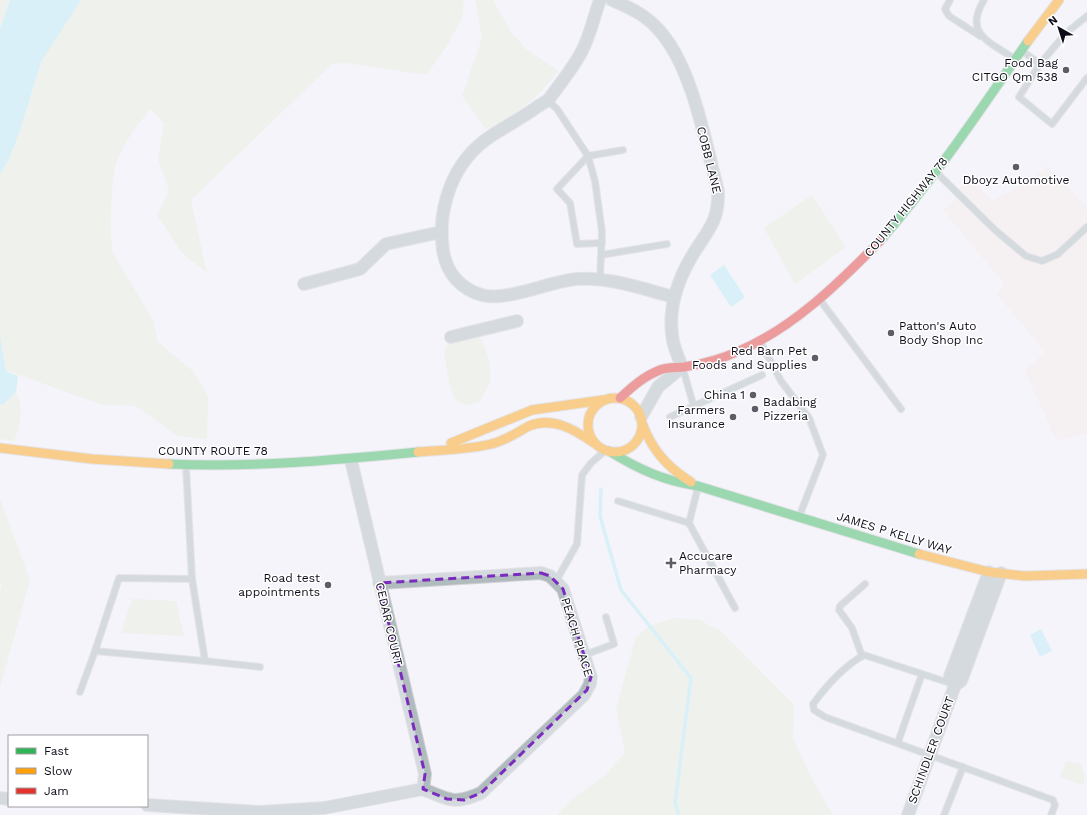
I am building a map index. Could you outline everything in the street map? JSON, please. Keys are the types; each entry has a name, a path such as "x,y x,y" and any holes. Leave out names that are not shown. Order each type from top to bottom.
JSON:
{"street":[{"path":"600,0 582,51 547,100 490,137 474,150 458,171 448,191 442,215 441,232 444,258 454,277 464,286 484,296 497,296 563,281 600,279 674,297"},
{"name":"COBB LANE","path":"612,0 637,12 656,26 670,43 679,58 690,85 718,191 719,207 714,222 684,271 674,297 671,312 673,343 682,367"},
{"name":"COUNTY HIGHWAY 78","path":"620,398 632,386 661,369 682,367 740,351 819,298 870,252 936,172 1021,50 1058,0"},
{"path":"304,284 360,269 386,244 441,232"},
{"path":"451,337 517,320"},
{"name":"COUNTY HIGHWAY 78","path":"642,420 658,387 682,367"},
{"path":"620,398 633,404 642,420 638,439 632,445 618,452 607,451 594,443 590,436 588,419 591,411 603,400 620,398"},
{"name":"COUNTY ROUTE 78","path":"426,451 457,442 532,410 603,400"},
{"name":"JAMES P KELLY WAY","path":"642,420 653,449 664,464 698,486"},
{"name":"COUNTY ROUTE 78","path":"0,448 105,460 186,465 351,460 426,451 473,448 496,443 534,424 542,423 566,426 594,443"},
{"name":"JAMES P KELLY WAY","path":"607,451 640,470 666,481 698,486 939,560 995,573 1025,576 1087,574"},
{"name":"CEDAR COURT","path":"351,460 425,774 423,789"},
{"path":"379,583 541,573 550,576 556,581"},
{"name":"SCHINDLER COURT","path":"908,815 955,685 950,676 995,573"},
{"name":"PEACH PLACE","path":"423,789 447,799 464,800 481,793 587,690 591,677 563,589 556,581"},
{"path":"148,805 255,813 324,808 423,789"}],"lane":[{"path":"950,0 945,9 949,16 1015,59"},
{"path":"980,36 976,23 978,10 984,0"},
{"path":"1087,16 1066,33 1040,64 1019,97 1052,124 1087,78"},
{"path":"1021,50 1040,64"},
{"path":"547,100 557,109 588,156 595,180 600,212 602,243 600,279"},
{"path":"602,243 577,244 570,203 557,189 588,156 623,150"},
{"path":"936,172 995,230 1026,256 1042,261 1058,254 1087,227"},
{"path":"601,255 667,244"},
{"path":"819,298 901,409"},
{"path":"760,339 781,381 809,418 823,455 799,517"},
{"path":"682,367 694,407"},
{"path":"670,417 762,375"},
{"path":"556,581 577,544 582,474 591,463 607,451"},
{"path":"186,465 192,579 205,661"},
{"path":"698,486 689,523 735,608"},
{"path":"618,501 689,523"},
{"path":"80,692 119,578 192,579"},
{"path":"862,656 852,628 839,610 840,606 864,584"},
{"path":"584,655 614,644 606,617"},
{"path":"95,651 260,667"},
{"path":"955,685 864,655 855,660 821,693 813,704 814,710 824,717 898,742 1053,800 1055,804 1051,815"},
{"path":"898,742 922,674"},
{"path":"944,815 963,766"}],"highlighted area":[{"path":"541,573 550,576 563,589 591,677 587,690 481,793 464,800 447,799 423,789 425,774 379,583"}],"shaded area":[{"path":"1047,166 1087,207 1087,434 1056,440 1025,371 1045,352 996,293 1005,285 943,210 953,201 967,175 992,200 1018,188"}],"green space":[{"path":"0,0 464,0 462,19 445,49 426,75 347,63 332,64 191,200 207,273 181,252 157,215 169,191 158,159 164,124 151,109 136,127 128,140 117,161 113,179 111,221 113,253 153,320 158,342 193,371 208,396 207,439 177,436 136,406 102,405 0,368"},
{"path":"475,0 493,0 511,32 526,49 559,71 539,94 521,110 486,129 462,96 482,38"},
{"path":"812,195 846,247 795,284 764,228"},
{"path":"477,333 488,356 491,375 490,381 487,390 478,403 465,405 455,399 450,388 444,352 453,334"},
{"path":"16,392 20,405 21,417 14,441 0,439 0,404 4,405"},
{"path":"0,499 30,580 0,688 0,591 2,586 0,582"},
{"path":"132,599 176,601 184,636 121,633"},
{"path":"674,618 700,620 722,632 794,705 793,738 813,781 833,815 557,815 572,799 605,775 625,753 616,708 636,637 649,626"},
{"path":"1066,761 1081,764 1085,778 1083,785 1060,777"}],"water":[{"path":"10,0 81,0 41,62 20,130 10,157 0,175 0,29"},
{"path":"724,265 745,297 731,307 710,275"},
{"path":"0,336 6,371 18,376 16,392 3,405 0,404"},
{"path":"1041,629 1052,651 1040,657 1030,635"}],"waterway":[{"path":"601,489 600,516 621,590 691,678 675,803 679,815"}],"traffic: fast":[{"path":"880,241 939,168 1028,41"},
{"path":"609,451 641,469 674,481 698,486 919,554"},
{"path":"169,464 262,464 418,452"}],"traffic: slow":[{"path":"1028,41 1059,0"},
{"path":"610,398 620,398 630,402 638,410 642,420 642,425 642,430 638,440 630,448 620,452 610,452 600,448 592,440 588,430 588,420 592,410 600,402 610,398"},
{"path":"451,443 532,410 603,400"},
{"path":"418,452 464,449 496,443 538,423 563,426 579,433 594,443"},
{"path":"642,423 650,442 661,457 691,482"},
{"path":"0,448 92,459 169,464"},
{"path":"919,554 989,572 1025,576 1087,574"}],"traffic: jam":[{"path":"620,398 638,382 654,372 666,368 684,367 712,361 739,351 778,330 797,317 832,288 880,241"}],"place":[{"name":"Food Bag CITGO Qm 538","path":"1066,70"},
{"name":"Dboyz Automotive","path":"1016,167"},
{"name":"Patton's Auto Body Shop Inc","path":"891,333"},
{"name":"Red Barn Pet Foods and Supplies","path":"815,358"},
{"name":"China 1","path":"753,395"},
{"name":"Badabing Pizzeria","path":"755,409"},
{"name":"Farmers Insurance","path":"733,417"},
{"name":"Accucare Pharmacy","path":"671,563"},
{"name":"Road test appointments","path":"328,585"}]}
